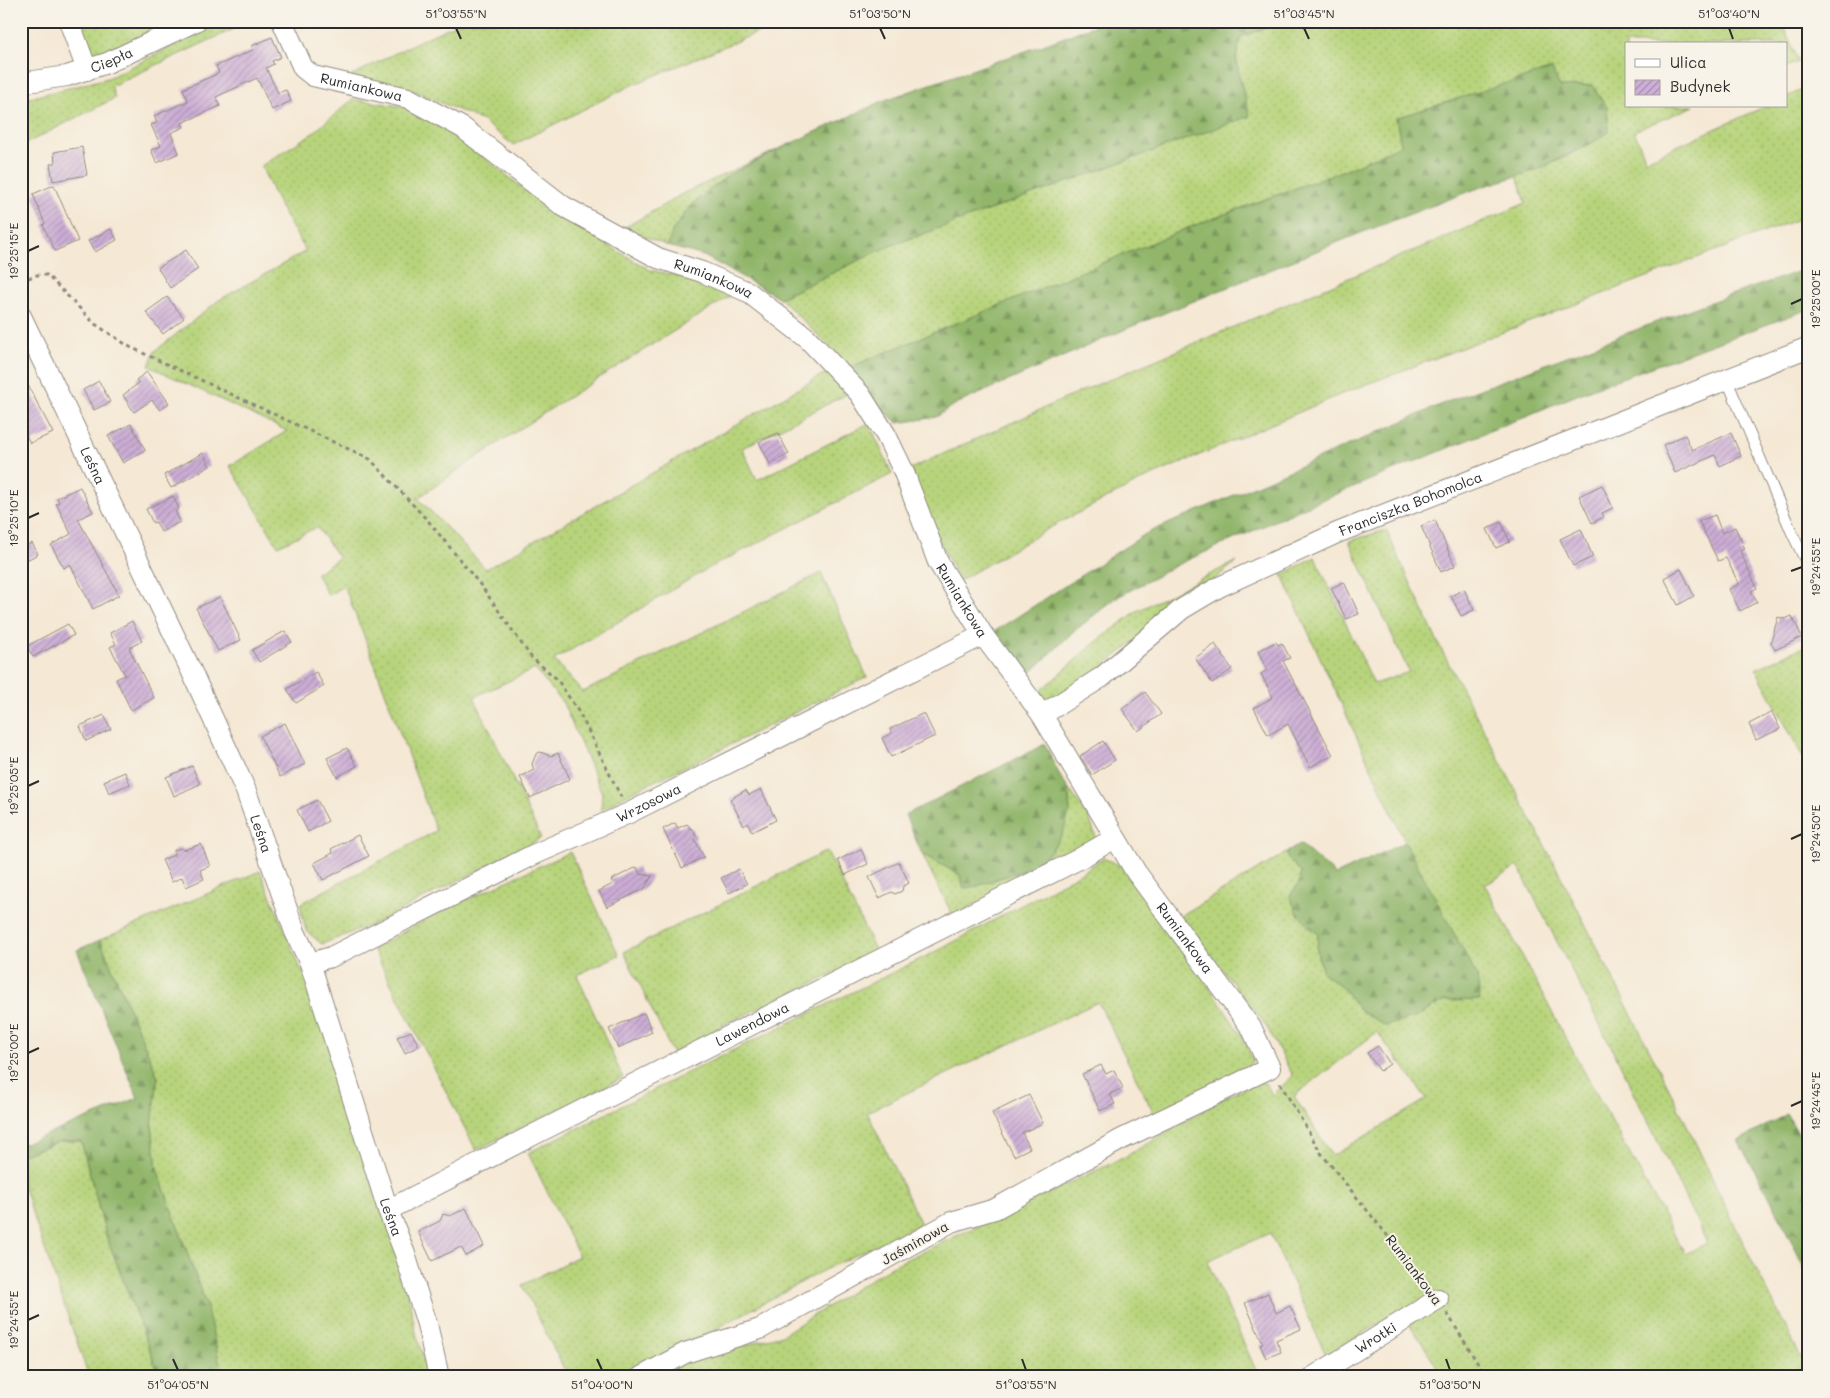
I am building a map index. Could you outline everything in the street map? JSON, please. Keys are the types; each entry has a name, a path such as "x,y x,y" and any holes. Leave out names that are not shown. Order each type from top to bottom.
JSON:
{"street":[{"path":"69,21 87,70"},
{"name":"Ciepła","path":"21,83 67,76 87,70 125,56 196,21"},
{"name":"Rumiankowa","path":"282,21 303,68 313,76 408,98 463,128 563,206 658,258 702,272 748,292 807,338 860,394 886,435 903,470 938,562 983,635 1042,715 1136,872 1252,1028 1270,1068"},
{"name":"Leśna","path":"21,316 190,668 246,791 295,932 310,963 388,1210 427,1324 439,1377"},
{"name":"Franciszka Bohomolca","path":"1042,715 1102,677 1182,609 1219,587 1338,533 1809,347"},
{"name":"Wrzosowa","path":"310,963 330,957 533,855 629,813 983,635"},
{"name":"Lawendowa","path":"388,1210 1077,860 1115,838"},
{"name":"Jaśminowa","path":"641,1377 685,1354 760,1329 828,1293 951,1222 995,1209 1122,1139 1270,1068"},
{"name":"Wrotki","path":"1313,1377 1438,1299"}],"lane":[{"path":"1727,380 1792,533 1809,568"}],"path":[{"path":"21,282 35,275 47,276 95,324 130,347 370,459 430,523 470,572 531,657 557,679 580,714 629,813"},
{"name":"Rumiankowa","path":"1270,1068 1321,1153 1438,1299 1486,1377"}],"green space":[{"path":"79,21 178,21 99,56 91,51 88,46"},
{"path":"224,21 251,21 111,86 115,98 21,146 21,100 108,78"},
{"path":"463,21 785,21 630,86 513,145 483,121 415,91 351,76"},
{"path":"1106,21 1284,21 1241,37 1236,58 1250,116 887,247 780,298 704,256 668,246 672,231 690,207 727,176 794,142 885,100 1049,43"},
{"path":"1284,21 1781,21 1799,62 1788,66 1788,42 1625,42 1625,108 1689,108 1634,131 1646,160 1762,108 1788,108 1788,96 1809,87 1809,215 1344,393 1146,478 1053,526 959,581 929,520 910,469 1075,394 1526,203 1517,176 1565,157 1609,132 1607,107 1592,85 1445,103 1396,118 1402,145 1350,168 1193,226 850,367 780,298 887,247 1249,116 1236,57 1241,37"},
{"path":"1552,69 1560,87 1592,85 1607,107 1609,132 1537,170 1481,187 1358,234 1135,325 956,404 936,417 898,423 872,401 850,367 1193,226 1350,168 1401,145 1396,118"},
{"path":"353,99 406,107 432,121 487,160 560,217 650,270 707,282 735,293 535,419 418,498 486,569 829,371 847,394 742,448 757,480 869,423 892,474 707,569 554,660 583,692 821,573 867,677 631,792 601,810 602,793 563,703 535,669 474,697 541,838 374,924 322,944 306,931 300,904 436,831 344,586 328,595 316,573 339,558 317,527 278,546 230,466 287,431 149,366 154,352 219,300 306,251 280,207 261,166 313,133"},
{"path":"794,142 756,160 719,182 702,195 676,226 668,246 624,228 684,193"},
{"path":"1809,268 1809,309 1594,388 1319,501 1179,564 1116,598 1073,632 1024,679 992,633 1147,533 1454,399 1696,307"},
{"path":"1386,530 1439,645 1554,863 1673,1096 1749,1255 1809,1373 1809,1377 1444,1377 1401,1311 1326,1355 1270,1233 1207,1261 1259,1377 659,1377 690,1360 782,1335 892,1266 1123,1158 1226,1097 1260,1081 1267,1085 1272,1095 1293,1076 1265,1024 1180,916 1286,853 1288,859 1301,872 1299,883 1306,924 1318,934 1317,951 1323,973 1341,986 1360,1010 1414,1018 1444,1001 1480,1000 1282,575 1315,557 1374,684 1409,672 1349,541","holes":["1518,866 1621,1066 1707,1243 1685,1254 1564,1035 1485,885","1377,1032 1427,1099 1332,1156 1294,1096"]},
{"path":"1237,561 1084,681 1045,704 1037,694 1095,643 1137,611"},
{"path":"1809,644 1809,769 1756,669"},
{"path":"1045,744 1061,778 1068,788 1070,811 1062,835 1050,852 1035,866 977,886 964,888 960,875 922,854 905,815"},
{"path":"1068,788 1089,817 1096,838 1076,851 953,916 922,854 960,875 964,888 977,886 1035,866 1070,811"},
{"path":"1405,842 1477,976 1480,1000 1444,1001 1414,1018 1385,1026 1360,1010 1341,986 1323,973 1317,951 1318,934 1297,913 1290,895 1299,883 1301,872 1288,859 1286,853 1300,844 1336,875"},
{"path":"827,851 877,954 725,1024 673,1054 624,952"},
{"path":"570,852 619,955 577,975 623,1078 476,1150 373,949 434,915"},
{"path":"1103,858 1126,868 1168,925 1244,1039 1253,1060 1240,1076 1154,1114 1098,1002 867,1112 921,1224 822,1271 692,1342 620,1377 568,1377 522,1285 579,1256 528,1153 941,949 1084,871"},
{"path":"260,871 301,969 310,983 401,1261 416,1333 429,1377 223,1377 206,1305 157,1169 152,1125 158,1077 100,940"},
{"path":"100,940 158,1077 152,1125 157,1169 206,1305 223,1377 160,1377 106,1235 81,1141 61,1141 21,1155 21,1145 138,1098 77,950"},
{"path":"1787,1114 1809,1153 1809,1277 1770,1198 1738,1141"},
{"path":"61,1141 81,1141 106,1235 160,1377 89,1377 21,1180 21,1155"}],"building":[{"path":"272,37 281,57 272,61 274,64 266,68 278,93 286,90 291,101 272,110 257,78 216,97 220,106 182,123 184,127 171,133 179,153 157,163 151,150 161,146 151,125 157,123 154,116 188,101 183,89 219,73 216,66 253,50 252,46"},
{"path":"82,147 87,175 53,181 50,164 55,163 54,152"},
{"path":"54,185 78,241 55,251 43,225 45,224 33,194"},
{"path":"111,229 117,240 95,252 88,241"},
{"path":"186,250 198,269 170,288 158,268"},
{"path":"167,297 184,318 163,334 146,312"},
{"path":"21,372 53,433 30,443 21,425"},
{"path":"147,372 169,403 160,410 152,400 134,412 123,395 139,383 136,380"},
{"path":"99,381 110,402 94,410 83,390"},
{"path":"131,424 145,450 123,463 108,436"},
{"path":"778,433 789,454 770,464 759,442"},
{"path":"1731,433 1741,456 1720,466 1715,455 1675,473 1663,445 1685,435 1692,450"},
{"path":"203,453 210,466 171,488 164,475"},
{"path":"1602,485 1613,508 1602,513 1604,517 1592,523 1579,496"},
{"path":"80,487 93,512 78,519 119,595 93,609 70,564 64,568 51,545 71,534 56,503 59,502 57,498"},
{"path":"173,496 179,509 175,511 180,522 161,532 156,522 153,523 146,509"},
{"path":"1715,515 1722,533 1735,527 1745,549 1740,551 1757,588 1751,591 1757,602 1740,611 1729,589 1739,584 1726,558 1718,561 1699,521"},
{"path":"1435,520 1455,566 1441,572 1421,526"},
{"path":"1501,522 1510,542 1496,548 1487,529"},
{"path":"1581,529 1593,557 1573,566 1560,539"},
{"path":"32,543 38,554 21,563 21,548"},
{"path":"1681,569 1694,596 1678,605 1664,578"},
{"path":"1344,582 1359,614 1346,619 1331,588"},
{"path":"1464,589 1474,610 1461,616 1451,596"},
{"path":"220,597 241,640 218,651 196,608"},
{"path":"1792,616 1802,637 1775,650 1771,642 1778,617 1785,619"},
{"path":"132,621 142,641 129,648 154,698 131,710 116,679 125,675 110,647 116,644 110,633"},
{"path":"68,624 74,635 33,657 27,646"},
{"path":"285,631 292,642 259,662 252,650"},
{"path":"1276,642 1278,645 1282,643 1290,658 1283,661 1333,755 1310,767 1288,724 1268,735 1254,708 1273,697 1261,674 1267,670 1258,651"},
{"path":"1215,644 1232,669 1212,683 1195,658"},
{"path":"316,672 324,686 296,703 287,689"},
{"path":"1145,692 1161,714 1138,731 1122,709"},
{"path":"1772,712 1780,729 1756,740 1749,724"},
{"path":"924,713 935,736 891,757 882,738 892,733 890,729"},
{"path":"104,715 111,729 86,741 80,726"},
{"path":"285,723 305,764 280,777 260,736"},
{"path":"1103,741 1115,760 1092,775 1080,756"},
{"path":"347,748 357,766 337,777 327,758"},
{"path":"540,752 551,756 558,753 570,779 530,798 520,777 534,770 532,764 536,754"},
{"path":"192,766 200,784 174,796 166,777"},
{"path":"125,772 130,784 109,793 104,781"},
{"path":"761,789 776,820 752,832 748,823 744,826 730,799 746,790 749,795"},
{"path":"317,800 328,821 308,832 297,810"},
{"path":"675,823 678,828 687,824 693,829 696,836 695,840 704,857 682,868 663,829"},
{"path":"358,835 369,856 323,880 314,863 333,853 331,849"},
{"path":"201,844 210,866 200,870 204,879 186,887 182,877 172,882 162,860 174,855 174,850 181,848 184,850"},
{"path":"861,849 868,864 845,875 838,860"},
{"path":"899,862 909,883 903,886 902,891 895,894 892,892 879,898 869,877"},
{"path":"637,867 640,874 652,876 644,889 607,907 599,891 613,884 611,880"},
{"path":"739,869 747,884 729,893 721,878"},
{"path":"644,1013 652,1032 618,1048 609,1029"},
{"path":"411,1031 419,1046 405,1053 397,1037"},
{"path":"1378,1046 1390,1064 1380,1071 1367,1053"},
{"path":"1101,1065 1106,1074 1114,1070 1123,1088 1110,1094 1115,1104 1100,1111 1082,1074"},
{"path":"1029,1095 1043,1123 1022,1133 1030,1148 1014,1156 992,1113"},
{"path":"466,1208 484,1246 466,1256 461,1247 432,1261 418,1232 440,1221 443,1214 450,1216"},
{"path":"1268,1293 1276,1313 1290,1306 1301,1329 1276,1340 1281,1352 1266,1358 1260,1345 1263,1344 1245,1303"}]}
